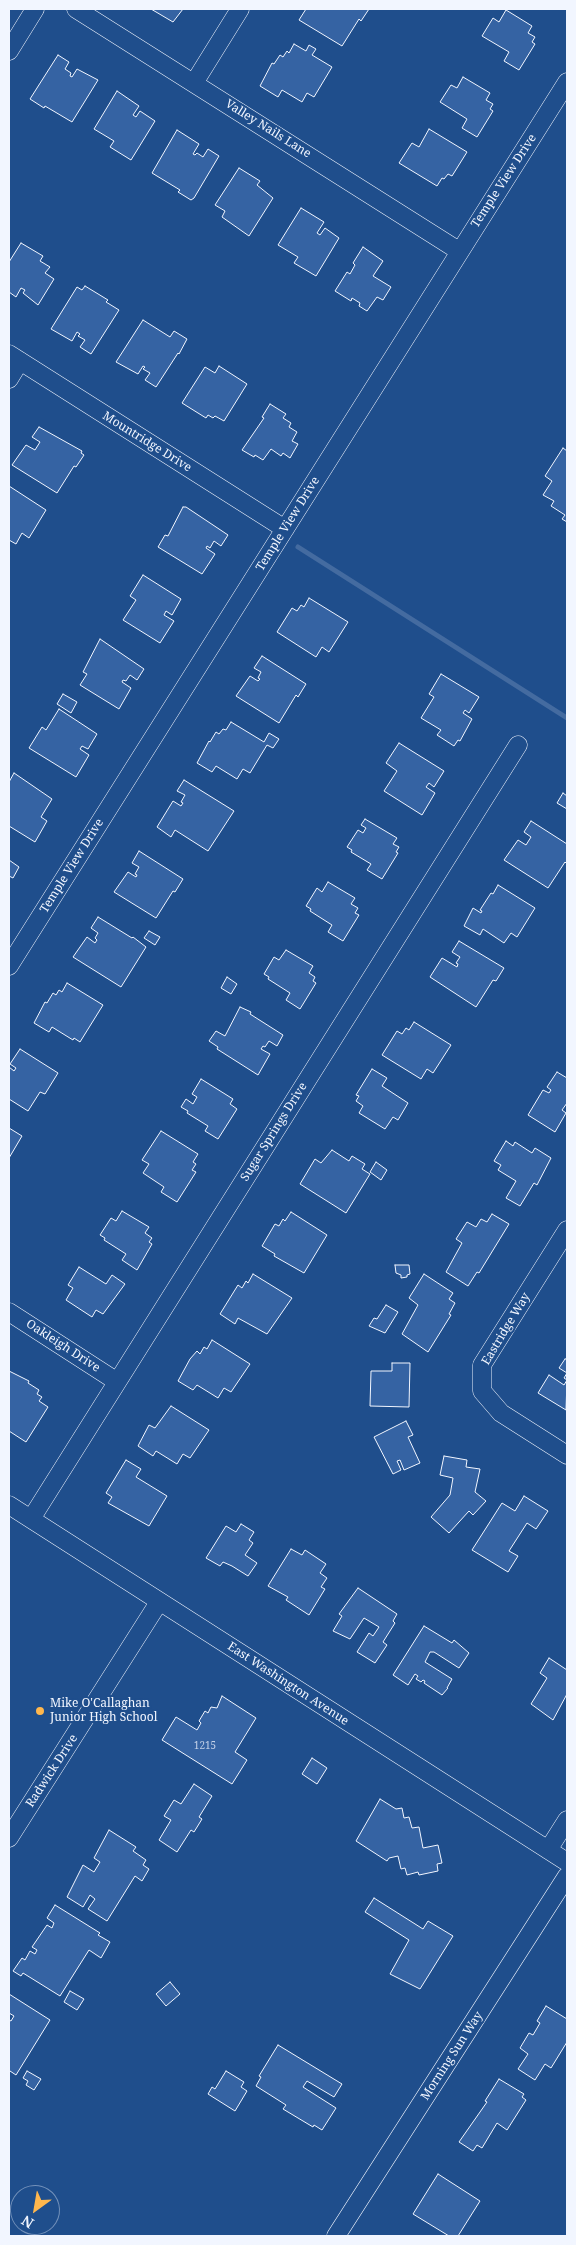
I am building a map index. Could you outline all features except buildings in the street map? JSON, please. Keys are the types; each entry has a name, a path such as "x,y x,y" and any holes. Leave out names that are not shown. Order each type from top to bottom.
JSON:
{"street":[{"path":"9,51 35,9"},
{"name":"Valley Nails Lane","path":"76,9 459,251"},
{"path":"194,82 240,9"},
{"name":"Temple View Drive","path":"9,966 567,82"},
{"path":"9,379 14,358"},
{"name":"Mountridge Drive","path":"14,358 284,530"},
{"name":"Sugar Springs Drive","path":"31,1519 116,1381 518,745"},
{"name":"Eastridge Way","path":"567,1230 482,1365 482,1391 501,1413 567,1456"},
{"name":"Oakleigh Drive","path":"9,1312 116,1381"},
{"name":"East Washington Avenue","path":"9,1505 567,1862"},
{"name":"Radwick Drive","path":"9,1838 159,1602"},
{"path":"548,1850 567,1820"},
{"name":"Morning Sun Way","path":"336,2236 567,1876"}],"waterway":[{"path":"298,547 567,718"}],"place":[{"name":"Mike O'Callaghan Junior High School","path":"40,1711"}]}
